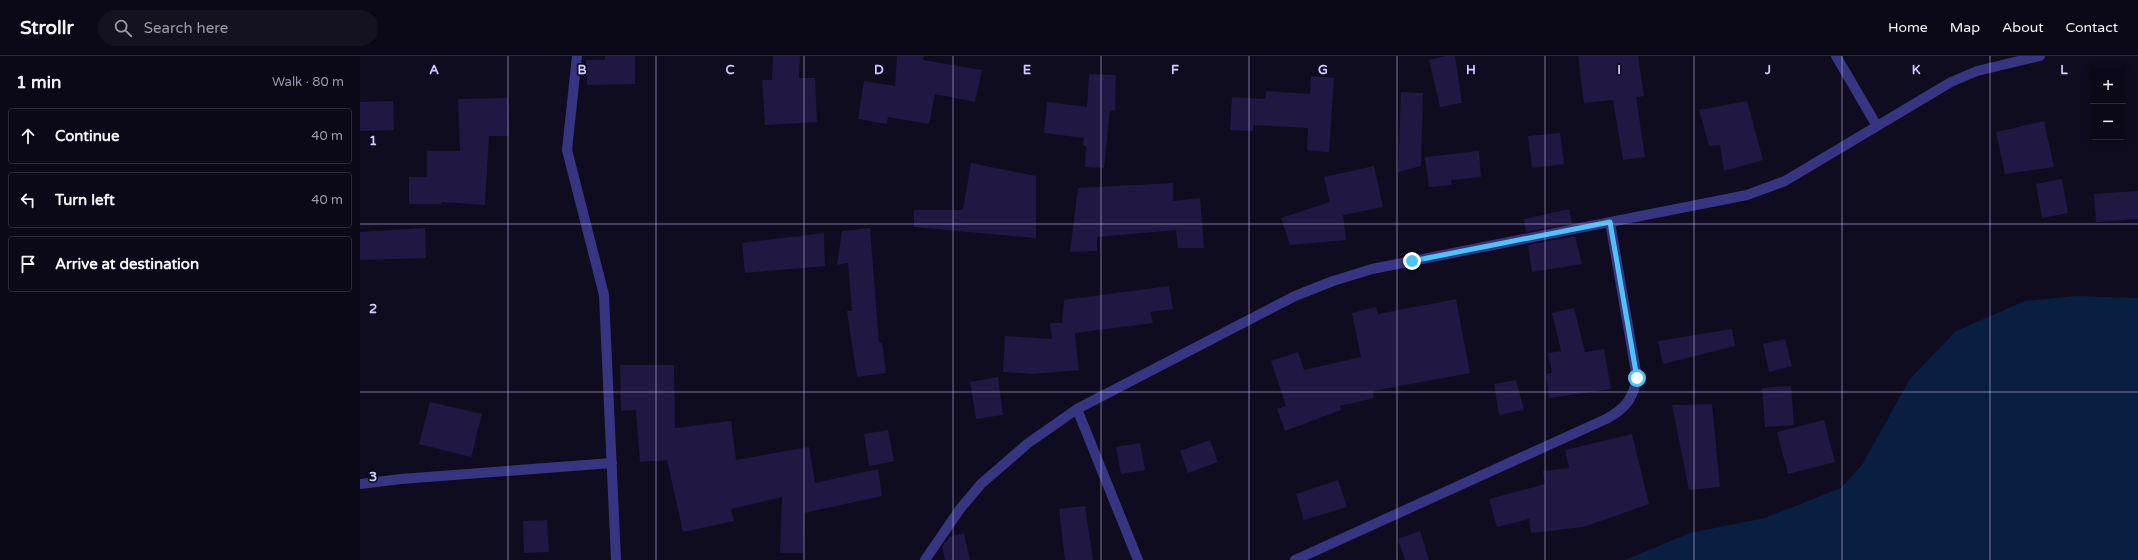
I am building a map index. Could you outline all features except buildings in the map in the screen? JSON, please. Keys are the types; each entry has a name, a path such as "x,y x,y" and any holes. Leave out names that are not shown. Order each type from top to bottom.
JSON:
{"street":[{"path":"577,56 567,150 604,295 616,560"},
{"path":"1836,56 1877,126"},
{"path":"925,560 960,509 981,484 1027,444 1077,408 1295,296 1333,281 1372,269 1747,195 1785,181 1927,95 1958,79 1977,71 2040,56"},
{"path":"1295,560 1606,420 1618,413 1628,403 1635,391 1637,378 1610,222"},
{"path":"1077,408 1138,560"},
{"path":"360,484 416,478 612,464"}],"water":[{"path":"2077,296 2138,298 2138,560 1625,560 1690,533 1765,518 1841,488 1862,465 1910,379 1956,331 2025,301"}],"route":[{"path":"1412,261 1610,222 1637,378"}]}
